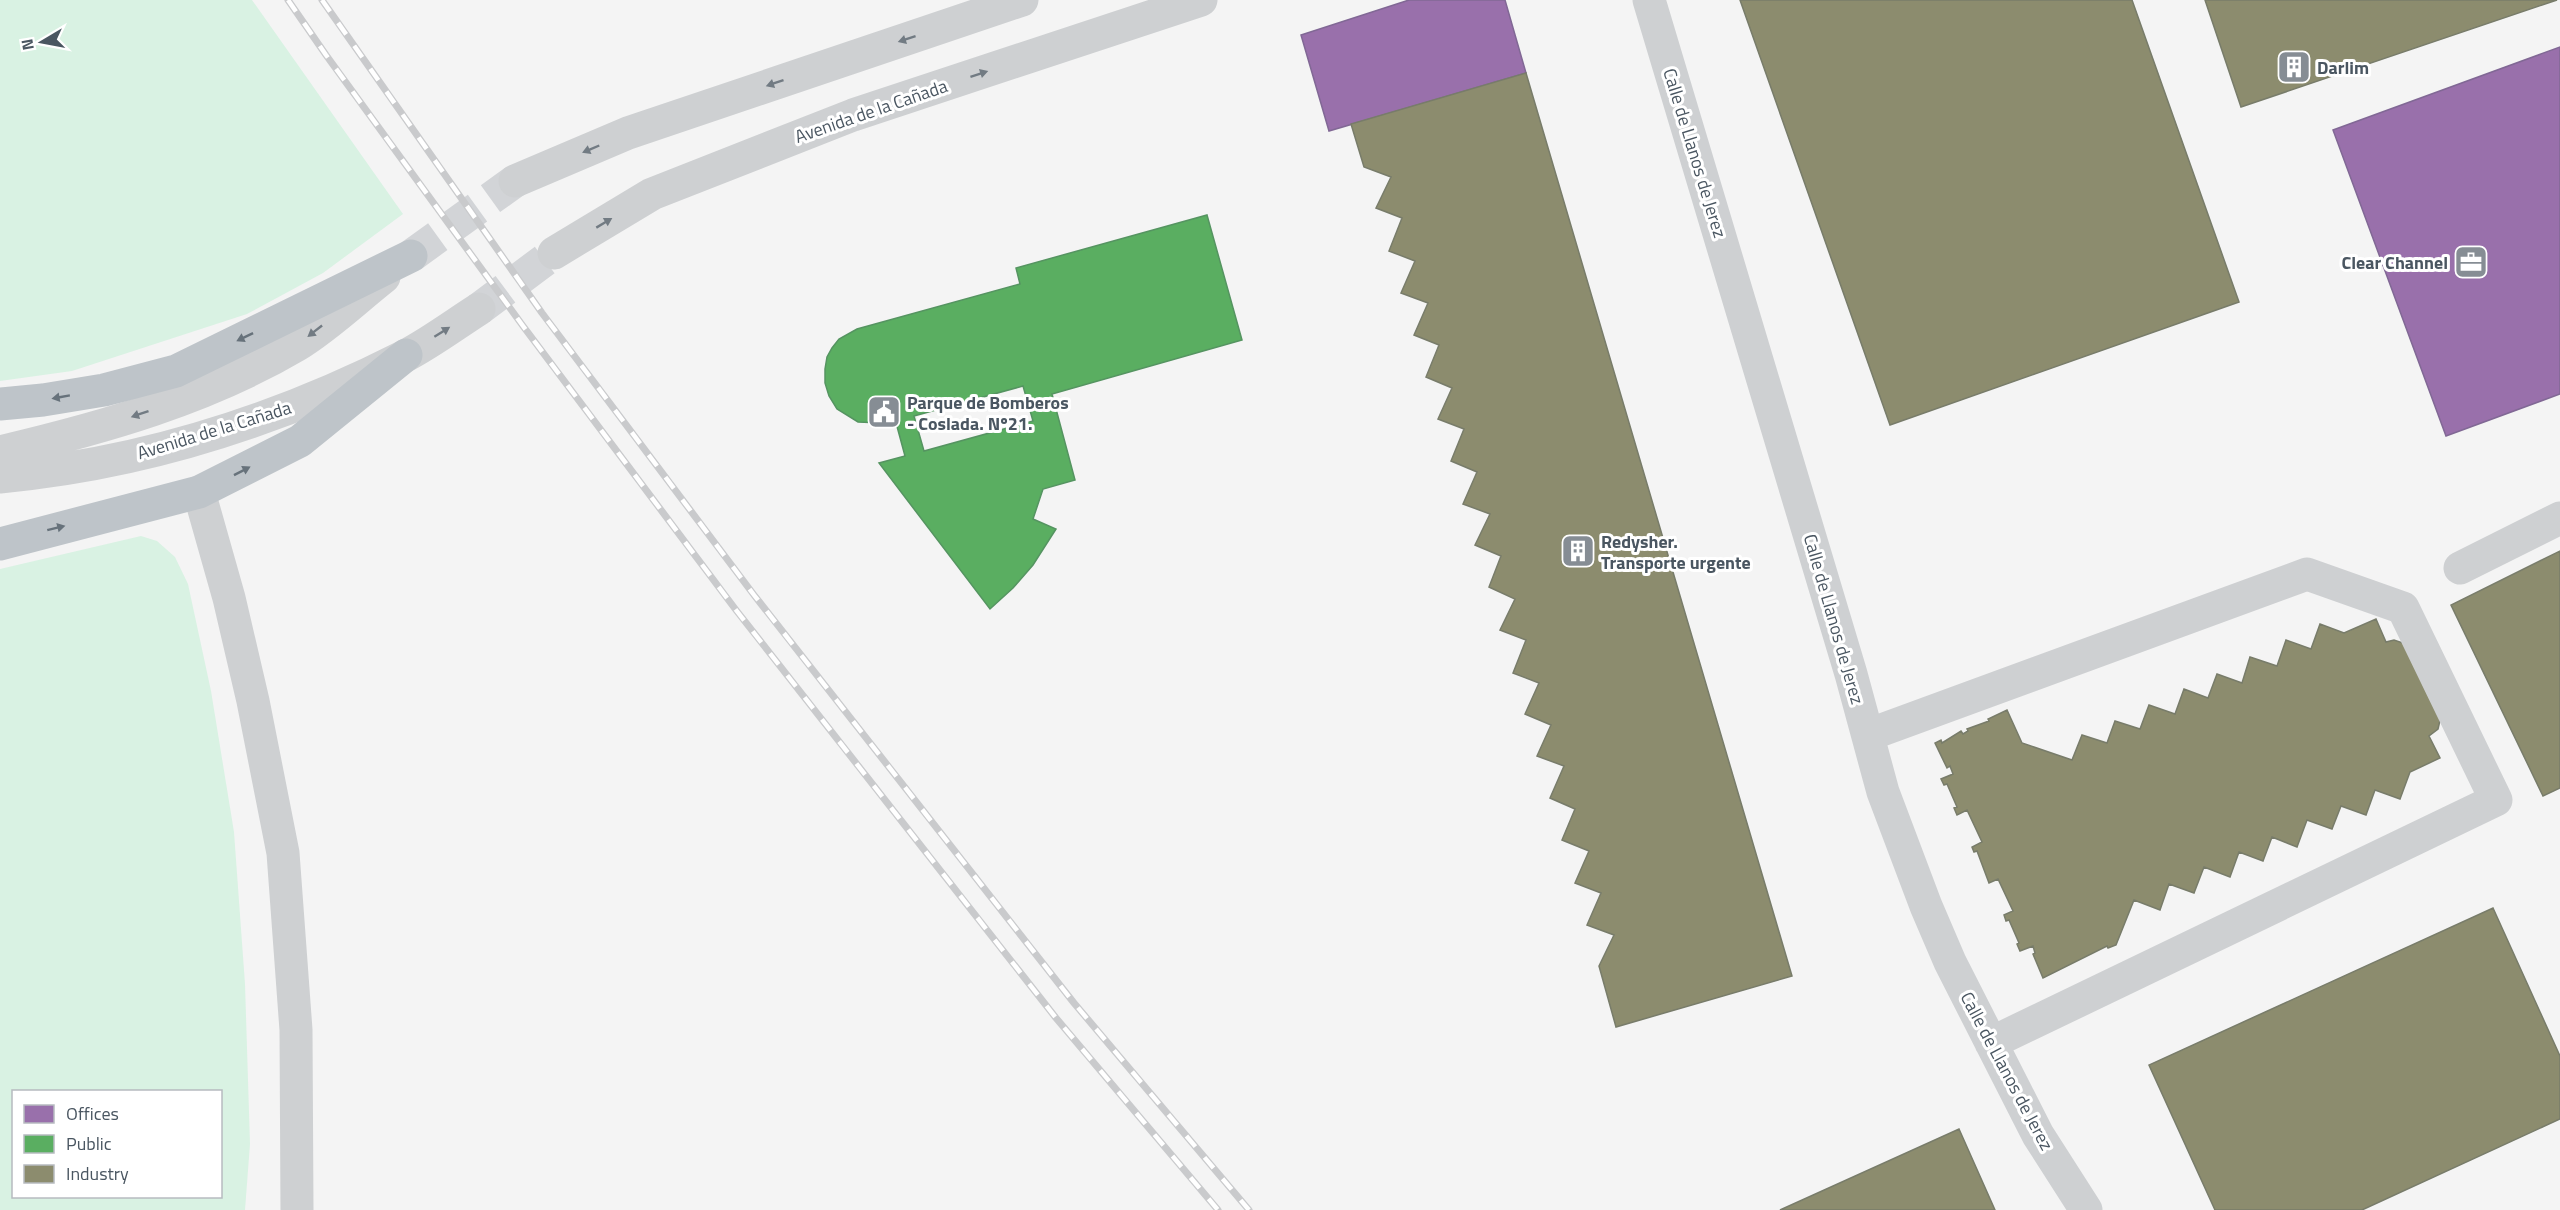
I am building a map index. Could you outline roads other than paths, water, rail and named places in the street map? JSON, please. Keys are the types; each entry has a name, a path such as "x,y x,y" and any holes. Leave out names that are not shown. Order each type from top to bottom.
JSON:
{"highway":[{"path":"0,404 104,390 176,371 411,256"},
{"path":"0,544 199,492 300,441 406,355"}],"street":[{"path":"515,182 628,133 1022,0"},
{"name":"Avenida de la Cañada","path":"554,253 663,189 853,115 1201,0"},
{"name":"Calle de Llanos de Jerez","path":"1649,0 1883,792 1950,962 2038,1136 2086,1210"},
{"name":"Avenida de la Cañada","path":"0,452 116,422 200,393 236,376 298,344 411,256"},
{"name":"Avenida de la Cañada","path":"0,477 41,473 131,456 180,444 276,414 406,355 478,309"},
{"path":"199,492 230,598 283,853 296,1030 297,1210"},
{"path":"2460,568 2560,518"},
{"path":"1868,735 2307,574 2403,608 2496,800 1991,1043"}],"tunnel":[{"path":"411,256 515,181"},
{"path":"479,309 554,253"}],"railway":[{"path":"288,0 523,326 736,610 1056,1018 1218,1210"},
{"path":"322,0 542,313 754,595 1074,1003 1249,1210"}],"place":[{"name":"Darlim","path":"2294,67"},
{"name":"Clear Channel","path":"2471,262"},
{"name":"Parque de Bomberos - Coslada. Nº21.","path":"884,412"},
{"name":"Redysher. Transporte urgente","path":"1578,551"}]}
